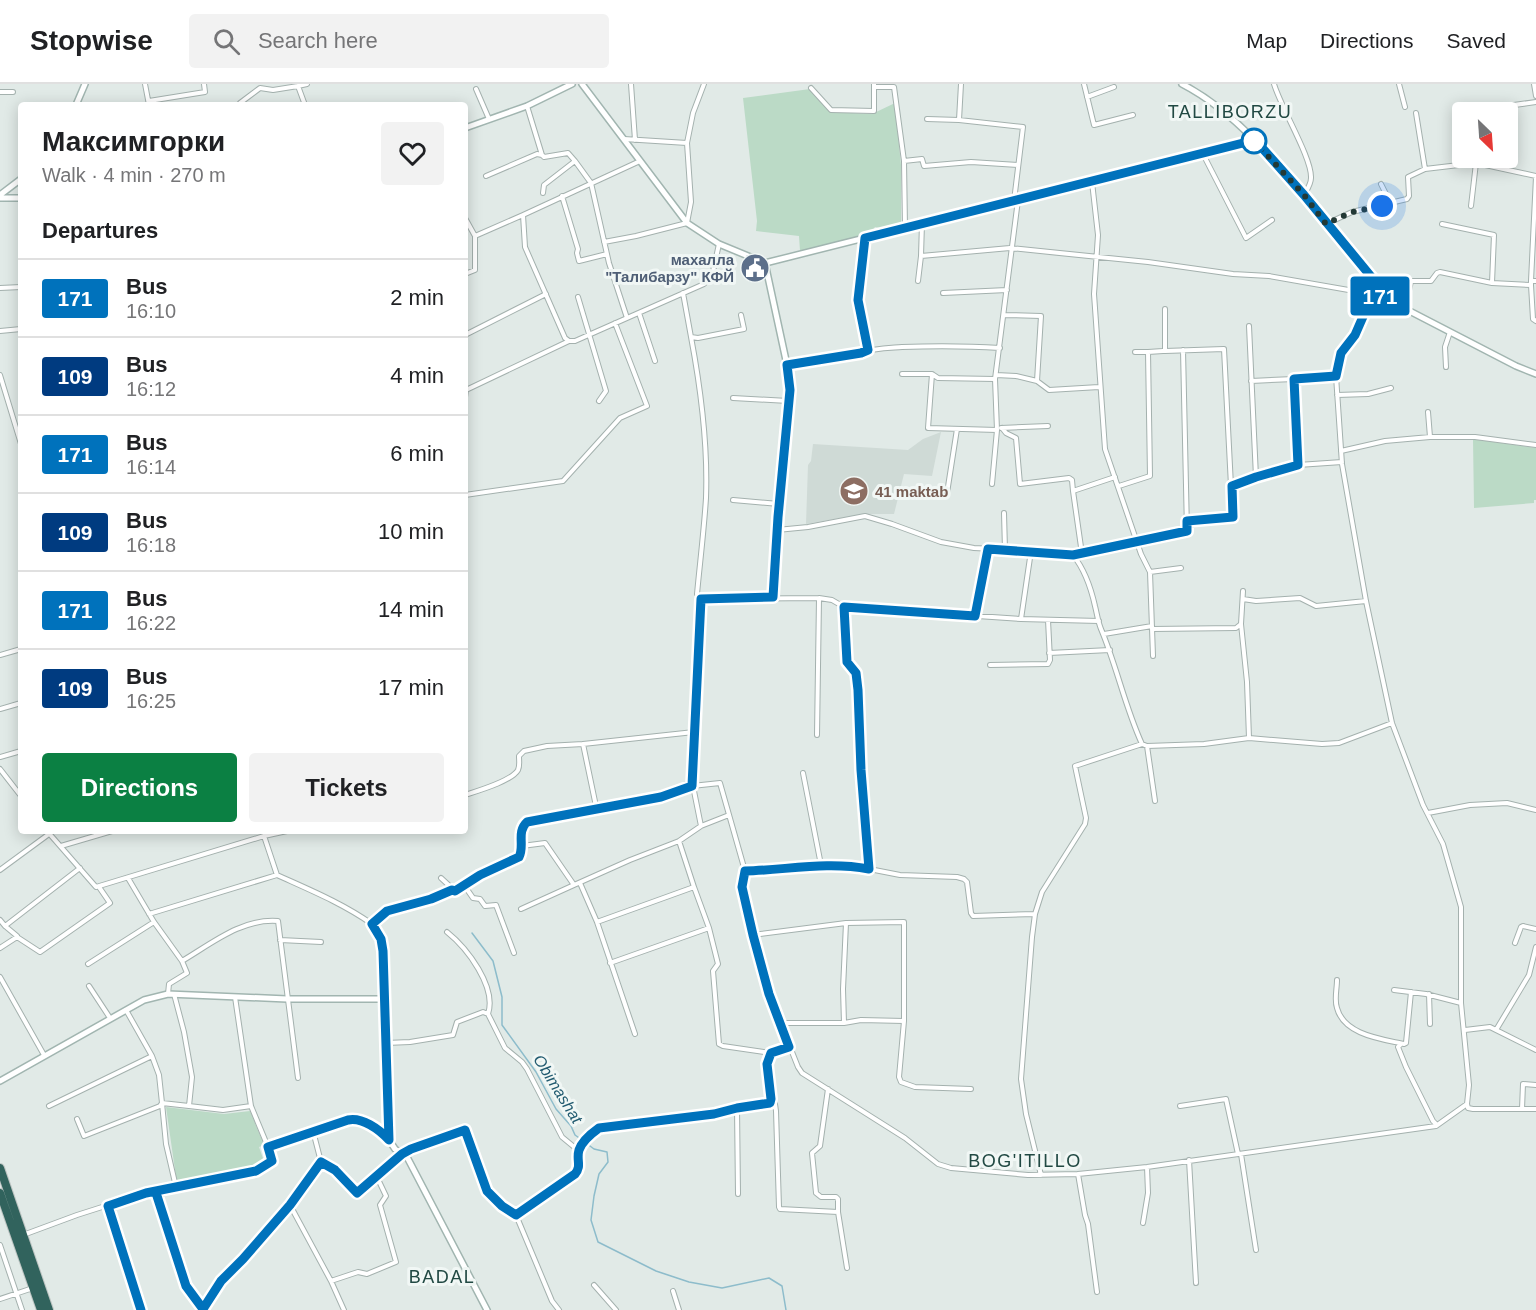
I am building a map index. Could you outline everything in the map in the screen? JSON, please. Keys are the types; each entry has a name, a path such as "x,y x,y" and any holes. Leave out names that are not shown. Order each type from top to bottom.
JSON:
{"highway":[{"path":"0,1168 7,1201 4,1216 41,1310"},
{"path":"0,1192 7,1201 23,1235 49,1310"}],"street":[{"path":"77,102 85,84"},
{"path":"145,84 149,102"},
{"path":"154,102 205,92 204,84"},
{"path":"241,102 258,86 263,90 273,90 307,84"},
{"path":"468,127 527,106 572,84"},
{"path":"582,84 687,223 719,244 765,263 1255,140"},
{"path":"631,84 635,140"},
{"path":"687,223 691,202 687,143 693,113 704,84"},
{"path":"959,120 961,84"},
{"path":"1084,84 1094,125 1133,115"},
{"path":"1182,84 1221,111 1255,140 1304,195 1387,296 1406,309 1536,374"},
{"path":"1274,84 1308,161 1311,176 1304,195"},
{"path":"1399,84 1405,107"},
{"path":"1534,84 1536,96"},
{"path":"298,86 304,102"},
{"path":"811,88 831,110 874,111 874,86 894,87 904,161 905,228"},
{"path":"1087,97 1114,87"},
{"path":"476,89 490,120"},
{"path":"0,92 13,92"},
{"path":"1518,105 1536,102"},
{"path":"527,106 542,155"},
{"path":"1416,112 1425,169"},
{"path":"927,119 1023,127 1005,315 996,377 998,429 992,484"},
{"path":"624,139 687,143"},
{"path":"486,176 537,154 544,157 568,153 591,183 607,254 627,318"},
{"path":"1203,154 1246,238 1272,220"},
{"path":"904,161 922,159 924,166 971,162 1018,165"},
{"path":"543,193 544,184 574,161"},
{"path":"475,236 640,161"},
{"path":"1326,224 1352,212 1408,198 1408,177 1425,169 1452,166"},
{"path":"1471,206 1475,168"},
{"path":"1497,168 1536,177 1533,282 1533,319 1536,321"},
{"path":"0,197 18,182"},
{"path":"1092,182 1098,235 1094,294 1105,449 1141,554 1150,572 1153,656"},
{"path":"1381,184 1391,204"},
{"path":"562,196 579,249 577,253 579,261 607,254"},
{"path":"0,197 18,198"},
{"path":"523,215 524,242 565,338 569,341"},
{"path":"468,223 475,236 475,270 468,273"},
{"path":"604,242 687,223"},
{"path":"918,281 922,223"},
{"path":"1442,224 1494,235 1492,283"},
{"path":"865,238 858,300 868,350"},
{"path":"468,389 569,341 574,341 639,313 709,280 712,276 719,244"},
{"path":"921,256 1010,248 1096,256 1233,274 1269,276 1372,296 1387,296"},
{"path":"765,263 787,365 790,390 773,597"},
{"path":"1406,309 1408,287 1411,281 1431,281 1440,272 1492,283 1533,282"},
{"path":"0,288 18,287"},
{"path":"943,293 1007,290"},
{"path":"682,293 701,392 705,446 706,498 697,594 701,599 692,786 701,826"},
{"path":"468,333 546,294"},
{"path":"1372,296 1355,335 1341,353 1336,376 1342,462 1366,601 1392,723 1427,813 1443,844 1461,907 1461,1003 1469,1085 1467,1104 1468,1108 1473,1109 1536,1109"},
{"path":"578,297 606,391 599,401"},
{"path":"1165,309 1165,351 1224,349 1233,517 1187,521"},
{"path":"639,313 655,361"},
{"path":"691,337 698,338 744,329 741,315"},
{"path":"1005,315 1041,316 1037,381"},
{"path":"468,495 563,481 620,418 647,406 615,323"},
{"path":"1249,326 1256,477"},
{"path":"0,331 18,329"},
{"path":"1446,367 1445,347 1450,332"},
{"path":"787,365 868,350 945,345 1000,348"},
{"path":"777,530 865,516 941,542 974,549 1073,555 1187,531 1183,350"},
{"path":"1135,352 1163,351"},
{"path":"1119,486 1150,476 1148,352"},
{"path":"902,374 932,374 938,378 1016,376 1037,381 1049,390 1099,387"},
{"path":"932,374 928,428 998,429 1048,426"},
{"path":"0,375 18,434"},
{"path":"1251,381 1336,376"},
{"path":"1294,379 1298,465"},
{"path":"1338,395 1368,394 1392,388"},
{"path":"733,398 788,401"},
{"path":"1428,412 1430,437"},
{"path":"947,492 957,429"},
{"path":"998,429 1016,438 1020,484 1069,478 1072,480 1082,554"},
{"path":"1341,451 1385,441 1430,437 1475,436 1536,445"},
{"path":"1232,486 1298,465 1342,462"},
{"path":"1073,491 1115,477"},
{"path":"733,500 779,504"},
{"path":"1004,513 1005,550"},
{"path":"975,616 988,549"},
{"path":"1021,619 1031,551"},
{"path":"1073,555 1081,565 1090,588 1129,716 1144,745 1155,801"},
{"path":"1150,572 1181,568"},
{"path":"1243,591 1241,624 1247,682 1249,738"},
{"path":"1243,599 1256,601 1300,597 1316,606 1366,601"},
{"path":"701,599 819,598 832,600 844,607 1021,619 1099,621"},
{"path":"817,735 819,598"},
{"path":"844,607 847,662 856,673 858,690 861,770 869,869"},
{"path":"990,665 1048,664 1048,620"},
{"path":"1104,634 1152,628 1228,630 1241,624"},
{"path":"0,655 18,650"},
{"path":"1049,653 1110,650"},
{"path":"0,709 18,704"},
{"path":"1041,1175 1026,1114 1021,1078 1035,914 1042,892 1085,824 1086,818 1075,766 1144,745 1204,744 1249,738 1322,744 1339,743 1392,723"},
{"path":"468,794 505,780 516,773 519,768 519,756 524,751 547,746 694,732"},
{"path":"583,744 597,811"},
{"path":"0,757 18,752"},
{"path":"0,769 18,792"},
{"path":"803,773 821,865"},
{"path":"372,924 387,911 431,899 452,890 455,891 480,875 519,857 522,854 521,830 527,822 597,811 661,797 692,786 720,783 745,871 742,887 769,994 789,1047 802,1073 905,1138 938,1164 951,1168 1041,1175 1147,1167 1437,1125 1467,1104"},
{"path":"1427,813 1470,805 1507,803 1536,810"},
{"path":"520,909 678,841 701,826 729,815"},
{"path":"0,870 45,834"},
{"path":"0,920 17,937 40,952 110,903 99,887 96,887 50,834"},
{"path":"61,846 102,834"},
{"path":"99,887 273,834"},
{"path":"264,836 277,875"},
{"path":"678,841 709,928 718,964 713,971 719,1044 723,1047 771,1053 789,1047"},
{"path":"522,846 545,843 574,885"},
{"path":"745,871 849,865 900,875 964,879 973,916 1035,914"},
{"path":"5,926 80,868"},
{"path":"149,914 277,875 349,908 372,924 381,939 383,951 389,1140"},
{"path":"128,878 154,922 182,961 187,973 169,984 184,1032 192,1077 189,1106"},
{"path":"441,878 452,890"},
{"path":"580,883 597,922 635,1034"},
{"path":"464,885 473,898 480,899 484,906 496,904 514,952"},
{"path":"597,922 694,887"},
{"path":"182,961 232,931 258,921 278,921 298,1078"},
{"path":"88,964 154,922"},
{"path":"753,935 846,923 904,922 904,1020 899,1077 901,1082 915,1087 971,1089"},
{"path":"844,1023 846,923"},
{"path":"1515,943 1521,927 1536,929"},
{"path":"610,963 709,928"},
{"path":"447,932 470,955 479,972 490,1007 488,1014 505,1048 522,1062 562,1137 579,1151"},
{"path":"0,948 17,937"},
{"path":"280,940 321,942"},
{"path":"1496,1030 1528,975 1536,947"},
{"path":"0,977 44,1055"},
{"path":"1336,980 1336,1009 1348,1024 1362,1034 1401,1044 1406,1043 1411,992"},
{"path":"89,986 110,1018"},
{"path":"1394,990 1429,994 1461,1003"},
{"path":"0,1081 110,1018 150,998 171,994 288,999 385,999"},
{"path":"1429,994 1430,1024"},
{"path":"23,1235 146,1193 256,1171 272,1161 251,1106 235,997"},
{"path":"125,1010 152,1056 159,1075 166,1144 176,1187"},
{"path":"386,1043 410,1042 453,1035 457,1022 483,1012 488,1014"},
{"path":"780,1023 904,1020"},
{"path":"1465,1030 1491,1027 1536,1050"},
{"path":"1401,1044 1398,1047 1406,1067 1432,1121 1437,1125"},
{"path":"770,1103 767,1064 771,1053"},
{"path":"49,1106 152,1056"},
{"path":"1522,1109 1523,1084 1536,1085"},
{"path":"828,1089 820,1146 812,1153 812,1162 816,1193 821,1197 838,1199 847,1268"},
{"path":"1180,1106 1226,1099 1239,1154 1256,1250"},
{"path":"77,1119 84,1136 160,1106 162,1103 223,1110 251,1106"},
{"path":"516,1215 575,1174 580,1166 579,1151 599,1128 714,1114 770,1103 775,1104 776,1111 779,1208 838,1212"},
{"path":"737,1108 738,1194"},
{"path":"268,1147 348,1120 359,1119 382,1133 395,1149 407,1157 487,1310"},
{"path":"313,1131 321,1162 335,1170 355,1193 402,1154 465,1130 487,1191 516,1215 552,1301 559,1310"},
{"path":"1189,1160 1196,1283"},
{"path":"157,1191 186,1286 203,1310 225,1277 290,1205 321,1162"},
{"path":"1143,1223 1148,1193 1147,1167"},
{"path":"1078,1173 1088,1224 1097,1292"},
{"path":"332,1281 358,1272 367,1274 396,1262 380,1205 386,1196 376,1175"},
{"path":"290,1205 332,1281 344,1310"},
{"path":"108,1206 141,1310"},
{"path":"0,1245 22,1310"},
{"path":"594,1286 616,1310"},
{"path":"0,1299 33,1287"},
{"path":"673,1291 679,1310"}],"shaded area":[{"name":"41 maktab","path":"941,432 932,476 904,474 894,514 863,514 806,524 808,465 811,461 813,444 908,450 923,439"}],"green space":[{"path":"810,89 831,112 872,114 895,103 901,165 901,224 884,229 875,227 870,234 800,251 799,236 756,231 757,221 743,98"},
{"path":"1473,439 1536,448 1536,500 1534,503 1474,508"},
{"path":"166,1107 224,1114 250,1111 264,1145 259,1147 266,1167 219,1178 177,1184"}],"waterway":[{"name":"Obimashat","path":"472,933 493,961 502,997 502,1025 536,1072 556,1109 571,1126 575,1135 582,1140"},
{"name":"Obimashat","path":"586,1143 594,1149 607,1152 608,1162 599,1174 591,1220 598,1242 656,1271 689,1282 722,1288 769,1278 782,1286 786,1310"}],"bus line":[{"name":"171","path":"141,1310 108,1206 146,1193 256,1171 266,1167 272,1161 268,1147 348,1120 359,1119 389,1140 383,951 381,939 372,924 387,911 444,895 452,890 455,891 480,875 519,857 522,854 521,830 527,822 597,811 661,797 692,786 701,599 773,597 790,390 787,365 868,350 858,300 865,238 1255,140 1304,195 1387,296 1372,296 1355,335 1341,353 1336,376 1294,379 1298,465 1232,486 1233,517 1187,521 1187,531 1073,555 988,549 975,616 844,607 847,662 856,673 858,690 861,770 869,869 849,865 821,865 745,871 742,887 753,935 769,994 789,1047 771,1053 768,1059 770,1103 765,1102 714,1114 599,1128 579,1151 580,1166 575,1174 516,1215 502,1206 487,1191 465,1130 402,1154 357,1193 335,1170 321,1162 290,1205 221,1281 203,1309 186,1286 157,1196"}],"place":[{"name":"махалла \"Талибарзу\" КФЙ","path":"755,268"},
{"name":"41 maktab","path":"854,491"}],"district":[{"name":"TALLIBORZU","path":"1230,112"},
{"name":"BOG'ITILLO","path":"1025,1161"},
{"name":"BADAL","path":"442,1277"}],"route":[{"path":"1254,141 1304,195 1326,224 1352,212 1382,206"}]}
